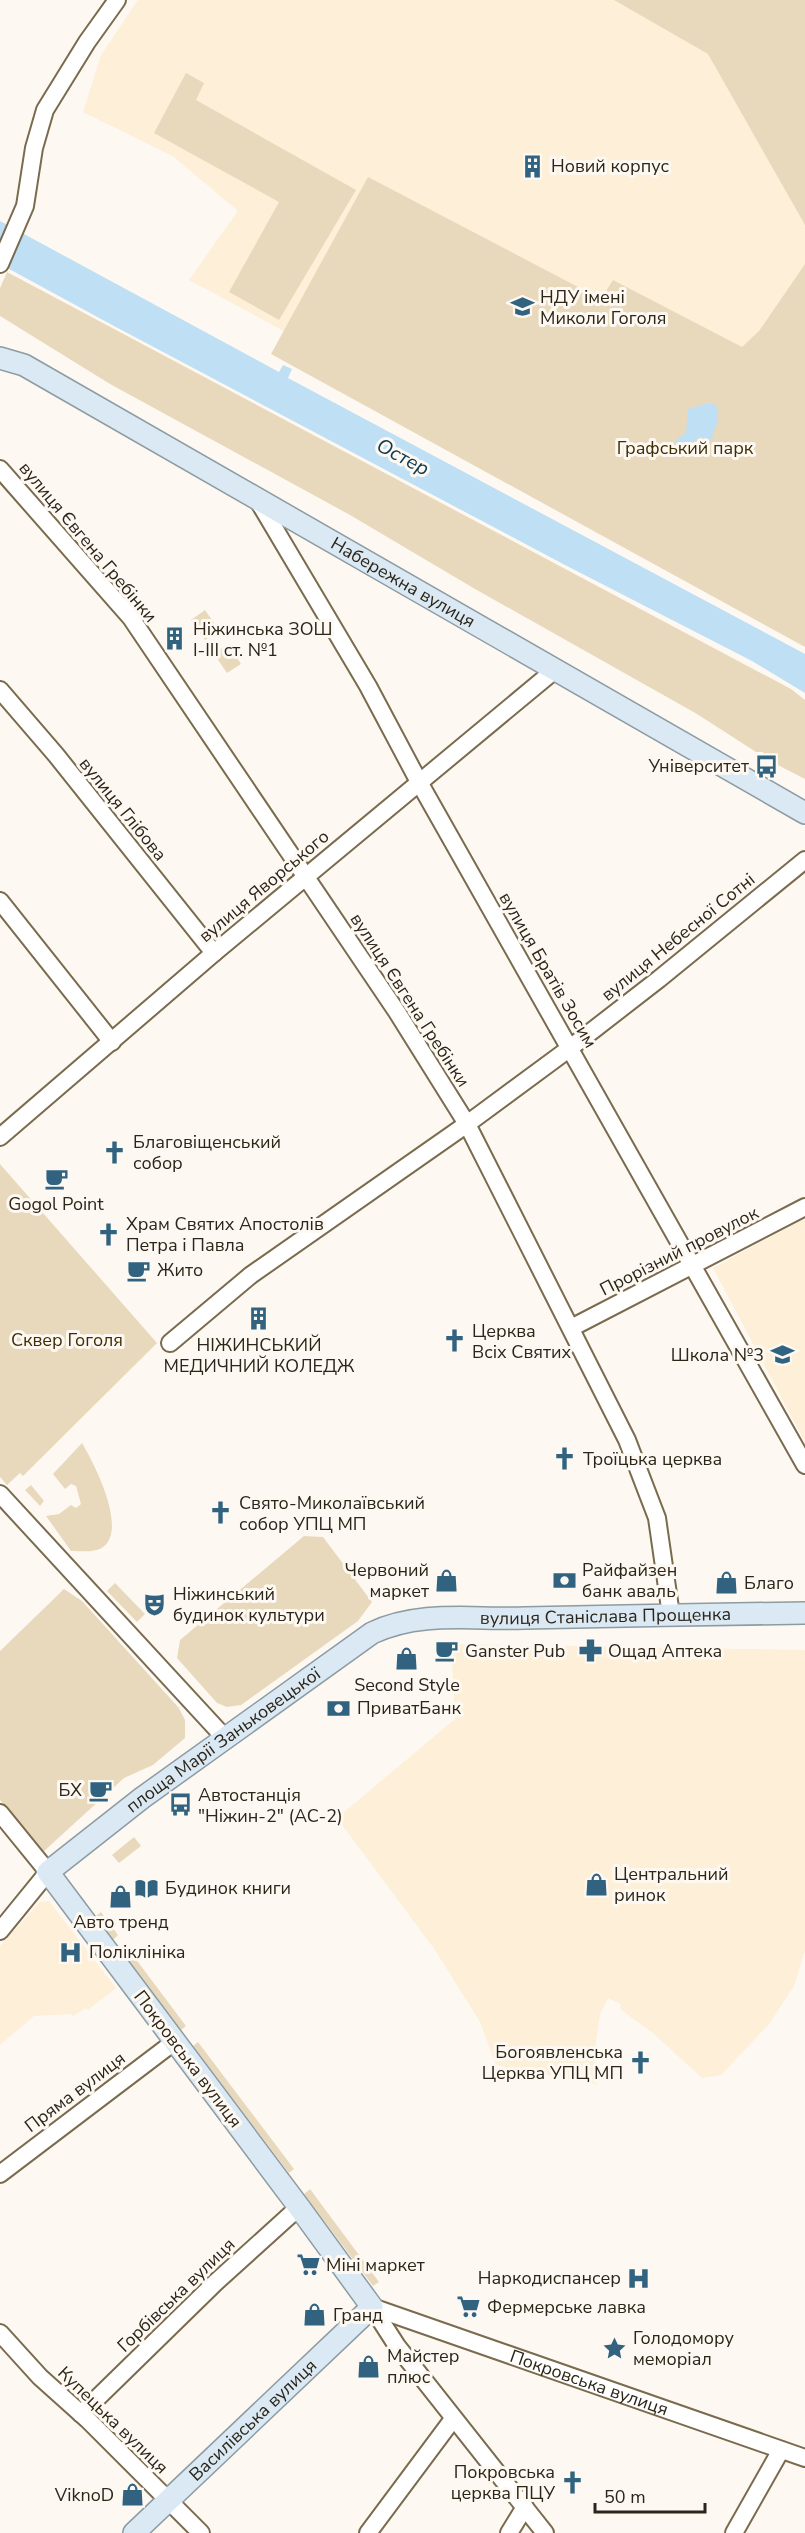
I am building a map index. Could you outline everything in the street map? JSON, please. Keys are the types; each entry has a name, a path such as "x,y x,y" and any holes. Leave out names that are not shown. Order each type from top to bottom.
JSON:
{"main road":[{"name":"Набережна вулиця","path":"0,358 24,365 255,495 805,813"},
{"name":"вулиця Станіслава Прощенка","path":"406,1620 805,1613"},
{"name":"площа Марії Заньковецької","path":"48,1872 142,1798 372,1633 406,1620"},
{"name":"Покровська вулиця","path":"48,1872 372,2307"},
{"name":"Василівська вулиця","path":"134,2533 372,2307"}],"street":[{"path":"0,264 25,206 34,148 45,110 87,42 117,0"},
{"name":"вулиця Євгена Гребінки","path":"0,469 131,618 397,1012 467,1124 627,1440 657,1518 671,1615"},
{"name":"вулиця Братів Зосим","path":"255,495 368,686 419,782 805,1465"},
{"name":"вулиця Яворського","path":"0,1137 214,953 556,669"},
{"name":"вулиця Глібова","path":"0,690 214,953"},
{"name":"вулиця Небесної Сотні","path":"170,1343 251,1275 467,1124 570,1048 805,860"},
{"path":"0,901 112,1042"},
{"name":"Прорізний провулок","path":"570,1328 805,1207"},
{"path":"0,1494 225,1738"},
{"name":"Покровська вулиця","path":"0,1812 48,1872"},
{"path":"0,1931 48,1872"},
{"name":"Пряма вулиця","path":"0,2174 174,2042"},
{"name":"Горбівська вулиця","path":"81,2414 215,2283 299,2207"},
{"name":"Покровська вулиця","path":"372,2307 397,2346 544,2533"},
{"name":"Покровська вулиця","path":"372,2307 805,2458"},
{"name":"Купецька вулиця","path":"0,2333 40,2377 81,2414 201,2533"},
{"path":"368,2533 453,2419"},
{"path":"734,2533 781,2450"},
{"path":"509,2533 525,2507"}],"shaded area":[{"name":"НДУ імені Миколи Гоголя","path":"138,0 805,0 805,611 189,280 238,211 174,157 83,112 101,55"},
{"name":"Школа №3","path":"805,1218 805,1442 713,1268"},
{"name":"Центральний ринок","path":"451,1644 805,1650 805,1951 794,1986 769,2024 721,2075 702,2078 654,2034 620,2009 621,2004 608,1998 600,2014 594,2056 596,2084 496,2065 480,2022 435,1950 337,1818 455,1719"},
{"path":"49,1901 116,1988 88,2010 86,2008 73,2016 71,2014 34,2016 0,2045 0,1946 40,1902"}],"green space":[{"path":"614,0 805,0 805,225 708,54"},
{"path":"186,73 204,83 196,100 356,190 279,320 229,292 279,202 154,133"},
{"name":"Графський парк","path":"368,177 601,299 613,280 742,347 759,331 805,264 805,647 271,354"},
{"path":"7,272 791,689 805,700 805,779 766,759 763,752 756,752 697,714 475,589 350,515 110,384 0,316 0,288"},
{"path":"205,610 219,630 205,640 191,620"},
{"path":"228,644 241,664 227,673 214,654"},
{"name":"Сквер Гоголя","path":"0,1164 157,1343 23,1476 20,1473 7,1485 0,1477"},
{"path":"82,1443 101,1480 111,1511 112,1526 110,1538 100,1549 71,1551 46,1516 59,1514 71,1505 76,1508 81,1504 76,1486 71,1484 65,1489 53,1474"},
{"path":"31,1485 44,1501 40,1506 25,1490"},
{"path":"304,1536 323,1537 372,1602 358,1621 241,1705 227,1707 217,1703 177,1658 180,1640"},
{"path":"115,1583 145,1614 137,1622 107,1591"},
{"path":"64,1589 82,1601 179,1708 185,1720 185,1738 153,1765 124,1778 42,1853 0,1800 0,1651"},
{"path":"134,1837 141,1846 119,1863 112,1855"},
{"path":"101,1912 118,1935 113,1940 96,1916"},
{"path":"129,1950 186,2026 181,2030 124,1954"},
{"path":"198,2042 294,2169 289,2173 193,2046"},
{"path":"310,2189 379,2282 373,2286 304,2194"}],"water":[{"name":"Остер","path":"0,221 279,372 283,365 292,369 288,378 805,654 805,693 752,661 567,566 0,264"},
{"path":"704,404 714,404 718,408 718,423 713,438 706,440 701,437 685,448 678,446 675,441 686,432 688,409"}],"place":[{"name":"Новий корпус","path":"533,166"},
{"name":"НДУ імені Миколи Гоголя","path":"522,307"},
{"name":"Ніжинська ЗОШ І-ІІІ ст. №1","path":"175,639"},
{"name":"Університет","path":"767,766"},
{"name":"Благовіщенський собор","path":"115,1152"},
{"name":"Gogol Point","path":"56,1178"},
{"name":"Храм Святих Апостолів Петра і Павла","path":"108,1234"},
{"name":"Жито","path":"139,1270"},
{"name":"НІЖИНСЬКИЙ МЕДИЧНИЙ КОЛЕДЖ","path":"259,1319"},
{"name":"Церква Всіх Святих","path":"454,1341"},
{"name":"Школа №3","path":"782,1355"},
{"name":"Троїцька церква","path":"565,1459"},
{"name":"Свято-Миколаївський собор УПЦ МП","path":"221,1513"},
{"name":"Червоний маркет","path":"447,1580"},
{"name":"Райфайзен банк аваль","path":"564,1580"},
{"name":"Благо","path":"726,1583"},
{"name":"Ніжинський будинок культури","path":"155,1604"},
{"name":"Ganster Pub","path":"447,1651"},
{"name":"Ощад Аптека","path":"590,1651"},
{"name":"Second Style","path":"407,1659"},
{"name":"ПриватБанк","path":"339,1708"},
{"name":"БХ","path":"100,1790"},
{"name":"Автостанція \"Ніжин-2\" (АС-2)","path":"180,1805"},
{"name":"Центральний ринок","path":"596,1884"},
{"name":"Будинок книги","path":"147,1888"},
{"name":"Авто тренд","path":"121,1896"},
{"name":"Поліклініка","path":"71,1952"},
{"name":"Богоявленська Церква УПЦ МП","path":"641,2062"},
{"name":"Міні маркет","path":"308,2265"},
{"name":"Наркодиспансер","path":"639,2278"},
{"name":"Фермерське лавка","path":"469,2307"},
{"name":"Гранд","path":"315,2315"},
{"name":"Голодомору меморіал","path":"615,2348"},
{"name":"Майстер плюс","path":"369,2366"},
{"name":"Покровська церква ПЦУ","path":"573,2482"},
{"name":"ViknoD","path":"132,2495"}]}
